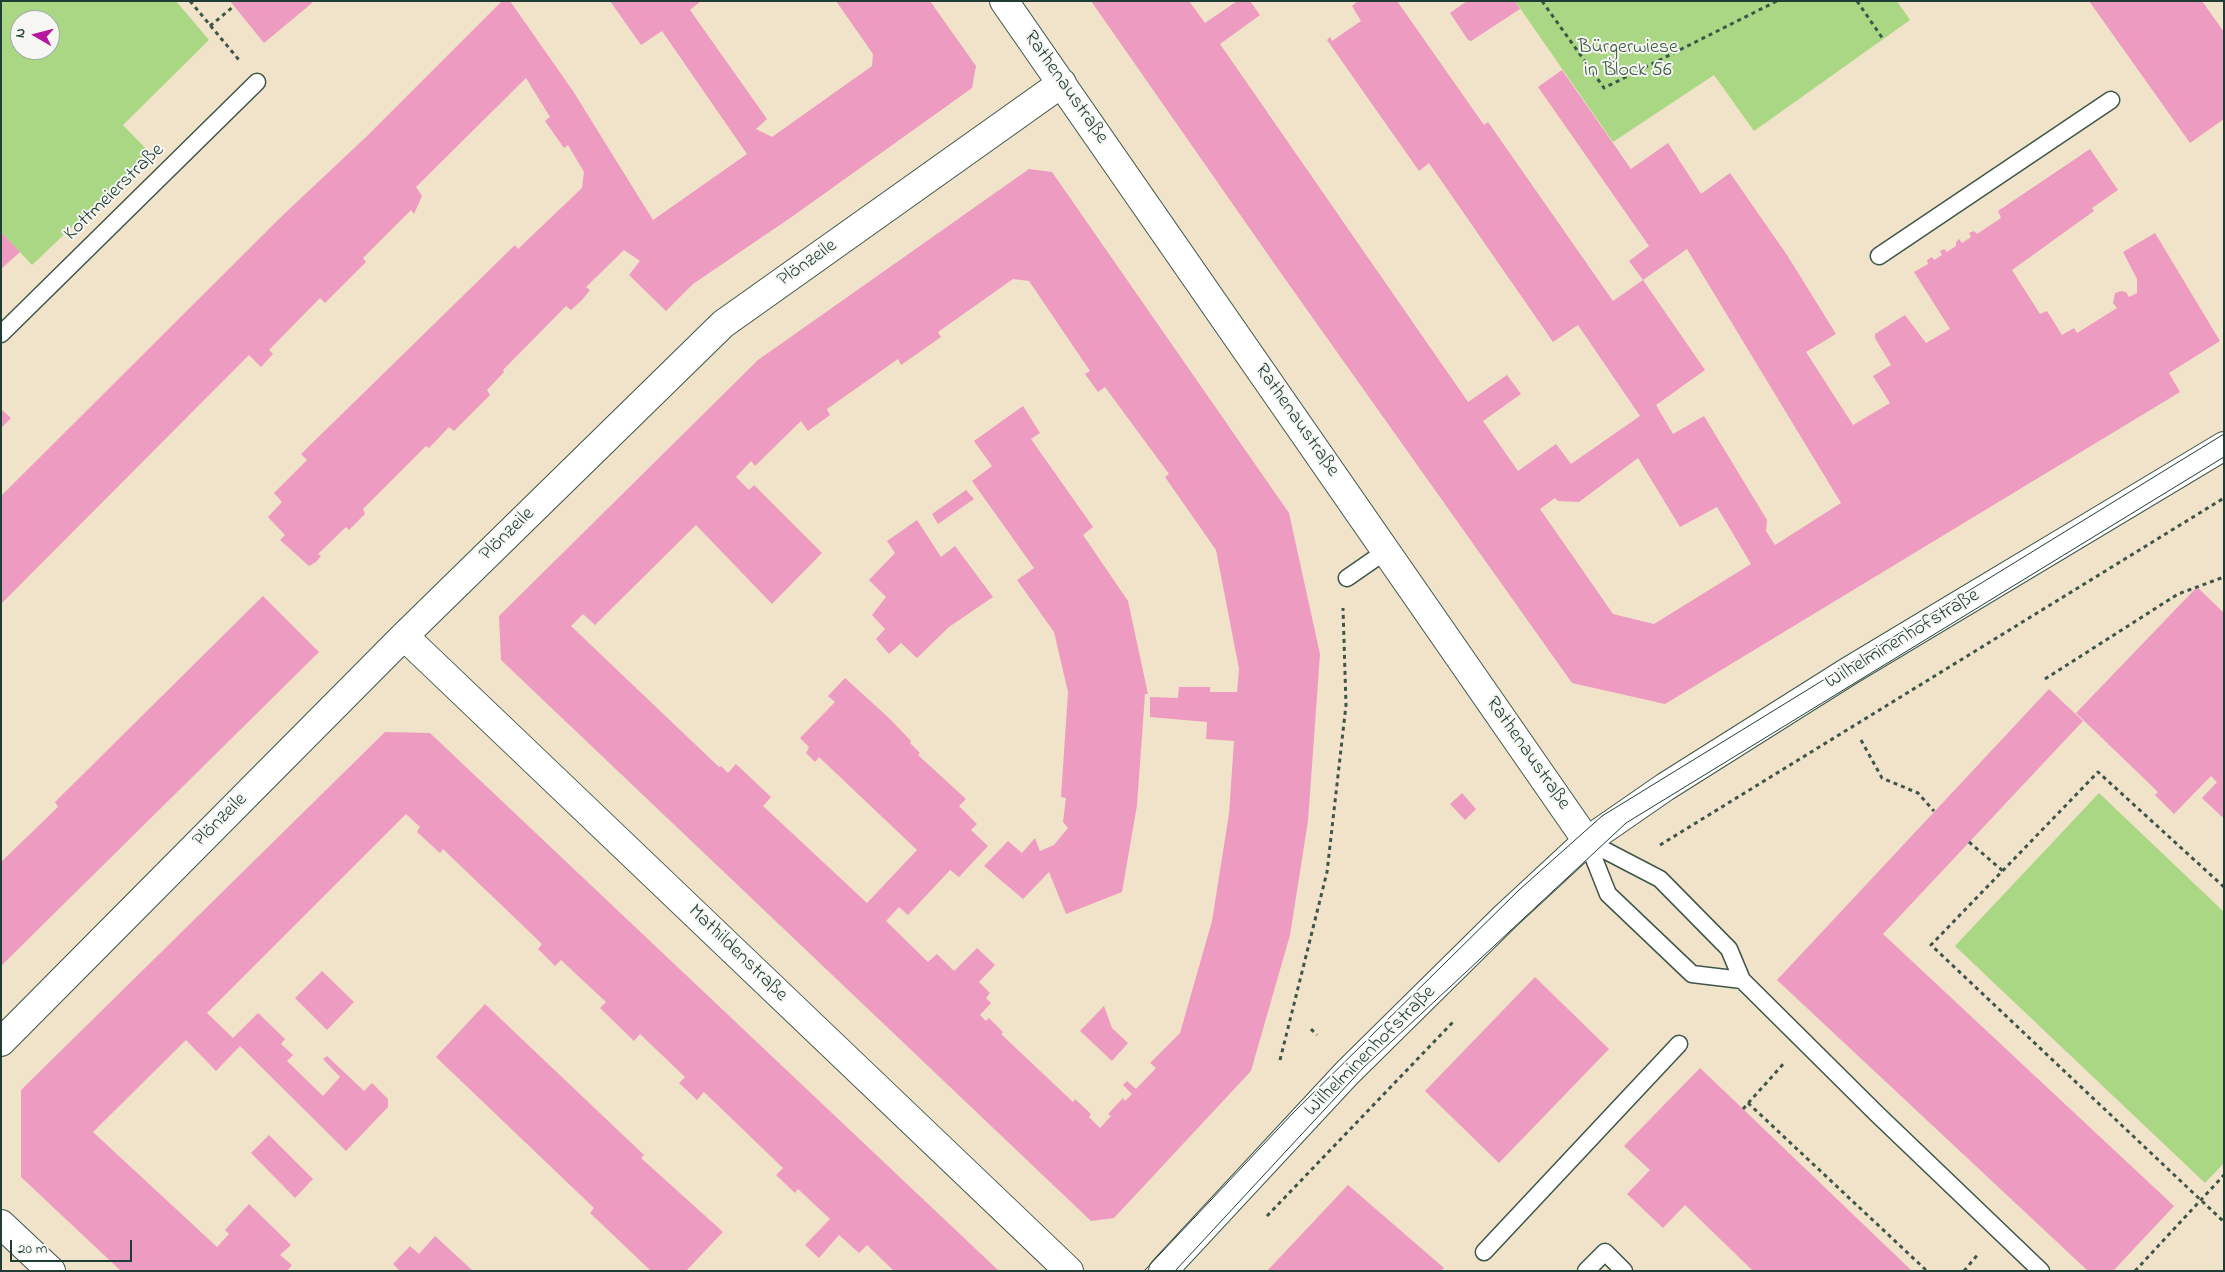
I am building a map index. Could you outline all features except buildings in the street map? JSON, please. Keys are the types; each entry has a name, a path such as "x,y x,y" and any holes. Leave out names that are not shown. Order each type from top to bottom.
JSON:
{"street":[{"name":"Rathenaustraße","path":"1004,1 1587,841"},
{"name":"Plönzeile","path":"1,1042 404,636 723,324 1062,83"},
{"name":"Wilhelminenhofstraße","path":"1163,1271 1347,1074 1505,917 1587,841 1664,787 1849,671 2224,446"},
{"name":"Mathildenstraße","path":"404,636 1070,1271"},
{"path":"1,1224 51,1271"}],"lane":[{"name":"Kottmeierstraße","path":"1,334 257,82"},
{"path":"1879,256 2111,100"},
{"path":"1347,578 1386,551"},
{"path":"1587,841 1660,879 1729,949 1742,980 1870,1107 2041,1271"},
{"path":"1587,841 1608,894 1692,974 1742,980"},
{"path":"1484,1252 1679,1044"},
{"path":"1586,1271 1605,1252 1624,1271"}],"path":[{"path":"190,1 257,82"},
{"path":"1542,1 1604,88 1777,1"},
{"path":"1857,1 1883,39"},
{"path":"210,26 234,6"},
{"path":"1630,863 2224,498"},
{"path":"2045,679 2178,594 2224,577"},
{"path":"1280,1060 1327,872 1346,705 1343,601"},
{"path":"1861,740 1882,778 1918,793 1934,811"},
{"path":"2224,887 2098,772 1931,946 2224,1222"},
{"path":"1969,842 2003,871"},
{"path":"1266,1216 1454,1021"},
{"path":"1311,1029 1317,1035"},
{"path":"1743,1109 1767,1083"},
{"path":"1748,1103 1927,1271"},
{"path":"2135,1271 2224,1175"}],"green space":[{"path":"1,1 176,1 209,40 123,125 150,153 32,265 1,232"},
{"name":"Bürgerwiese in Block 56","path":"1515,1 1897,1 1910,20 1754,131 1714,75 1613,142"},
{"path":"2099,793 2224,912 2224,1163 2205,1183 1955,946"}],"tram line":[{"path":"1144,1271 1294,1112 1519,890 1602,816 2224,434"},
{"path":"1175,1271 1363,1068 1626,823 2224,457"}]}
